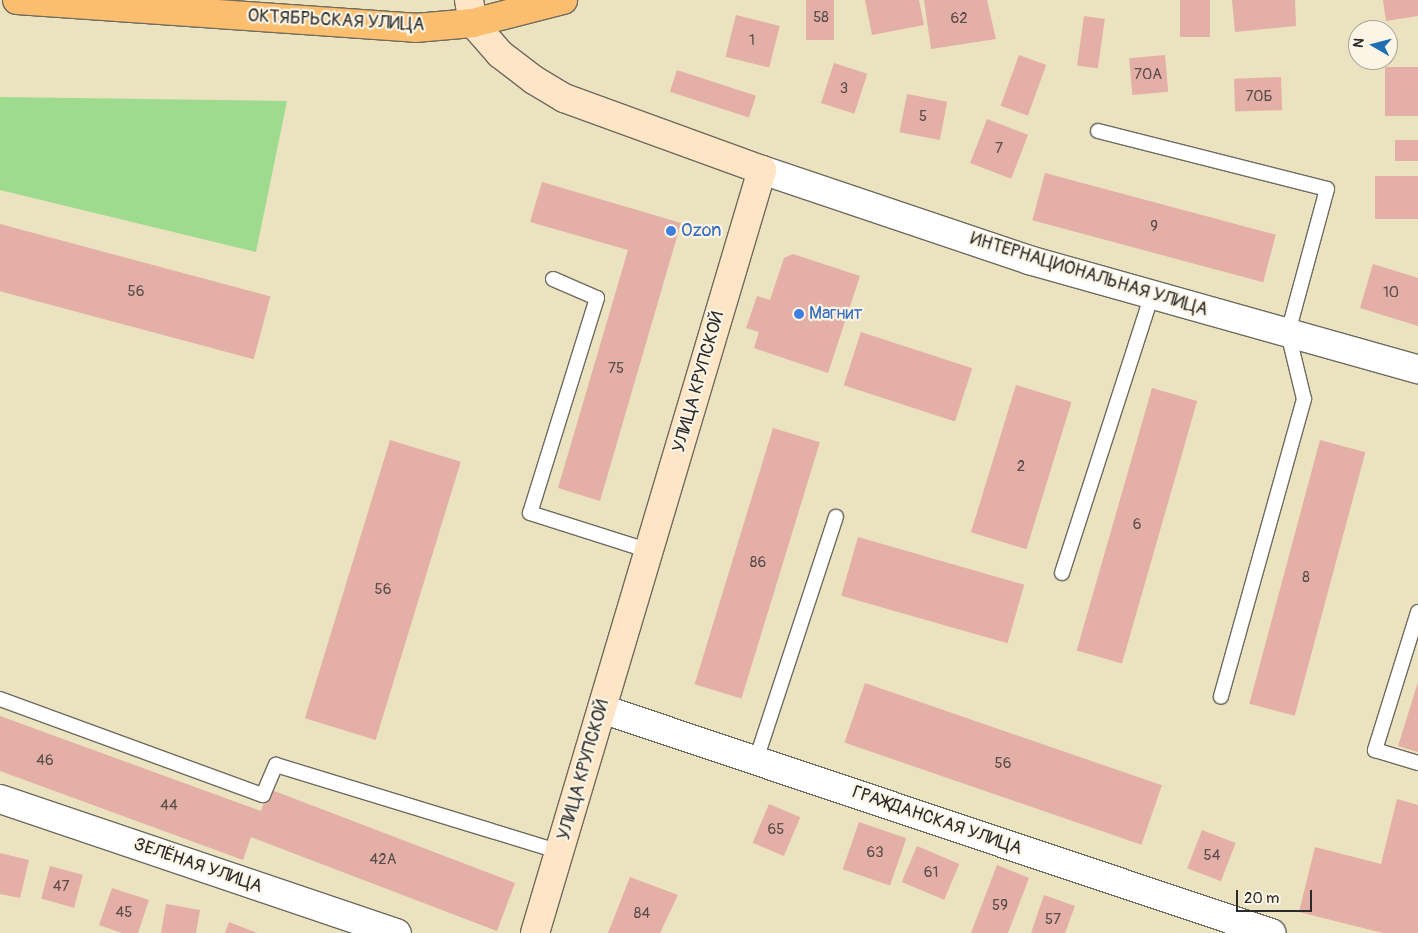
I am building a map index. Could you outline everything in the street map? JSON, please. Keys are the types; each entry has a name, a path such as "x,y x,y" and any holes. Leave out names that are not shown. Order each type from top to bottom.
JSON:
{"main road":[{"name":"ОКТЯБРЬСКАЯ УЛИЦА","path":"17,0 415,28 471,12 563,0"}],"street":[{"path":"471,12 500,54 534,80 564,98 762,170"},
{"name":"ИНТЕРНАЦИОНАЛЬНАЯ УЛИЦА","path":"762,170 1029,260 1418,370"},
{"name":"УЛИЦА КРУПСКОЙ","path":"535,933 762,170"},
{"name":"ГРАЖДАНСКАЯ УЛИЦА","path":"602,709 1271,933"},
{"name":"ЗЕЛЁНАЯ УЛИЦА","path":"0,799 397,933"}],"lane":[{"path":"1098,131 1327,189 1288,333 1304,399 1221,697"},
{"path":"553,279 597,298 530,513 650,551"},
{"path":"1062,573 1152,294"},
{"path":"756,760 836,517"},
{"path":"1418,612 1376,750 1418,763"},
{"path":"0,699 263,795 276,765 560,852"}],"green space":[{"path":"0,97 287,101 256,252 0,190"}],"building":[{"path":"806,0 834,0 834,40 806,40"},
{"path":"865,0 919,0 924,25 872,35"},
{"path":"924,0 987,0 996,39 931,49"},
{"path":"1180,0 1210,0 1210,37 1180,37"},
{"path":"1232,0 1295,0 1296,26 1235,32"},
{"path":"1383,0 1418,0 1418,16 1386,20"},
{"path":"736,15 780,26 769,68 726,57"},
{"path":"1084,16 1105,19 1098,68 1077,66"},
{"path":"1019,55 1046,65 1028,116 1001,106"},
{"path":"1165,55 1168,92 1132,95 1129,58"},
{"path":"834,63 867,74 854,114 821,103"},
{"path":"1398,67 1418,67 1418,116 1385,116 1385,70 1398,70"},
{"path":"677,70 756,96 749,118 670,92"},
{"path":"1281,77 1282,110 1235,112 1234,79"},
{"path":"907,94 947,102 940,140 900,132"},
{"path":"987,119 1028,135 1011,179 970,163"},
{"path":"1395,140 1418,140 1418,161 1395,161"},
{"path":"1045,173 1276,235 1263,282 1032,220"},
{"path":"1375,176 1418,176 1418,219 1375,219"},
{"path":"542,182 681,223 600,501 558,488 628,250 530,222"},
{"path":"0,224 270,296 254,359 0,291"},
{"name":"Магнит","path":"793,254 860,276 828,373 754,348 759,332 746,328 757,296 770,300 784,258"},
{"path":"1373,264 1418,278 1418,326 1360,308"},
{"path":"861,332 972,368 955,421 844,385"},
{"path":"1016,385 1071,402 1026,549 971,532"},
{"path":"1152,388 1197,401 1122,663 1077,650"},
{"path":"773,428 820,442 742,699 695,684"},
{"path":"390,440 461,462 376,740 305,718"},
{"path":"1320,440 1365,452 1295,716 1249,704"},
{"path":"858,537 1024,585 1007,643 841,596"},
{"path":"1418,682 1418,752 1398,746"},
{"path":"865,683 1162,785 1141,845 844,743"},
{"path":"0,716 261,811 269,789 515,883 497,931 251,837 243,860 0,771"},
{"path":"1397,799 1418,805 1418,933 1383,933 1299,912 1315,847 1381,864"},
{"path":"769,804 800,817 784,856 753,843"},
{"path":"859,822 906,838 890,886 843,869"},
{"path":"1202,830 1236,843 1221,881 1187,868"},
{"path":"917,846 959,864 944,900 902,882"},
{"path":"0,853 29,860 20,898 0,894"},
{"path":"997,865 1029,878 1008,933 971,933"},
{"path":"50,866 83,875 74,908 41,899"},
{"path":"630,877 678,895 660,933 608,933"},
{"path":"112,888 149,900 138,933 122,933 99,925"},
{"path":"1044,895 1075,906 1065,933 1031,933"},
{"path":"166,904 200,910 196,933 161,933"},
{"path":"229,922 257,933 225,933"}],"place":[{"name":"Ozon","path":"671,231"},
{"name":"Магнит","path":"799,314"}]}
